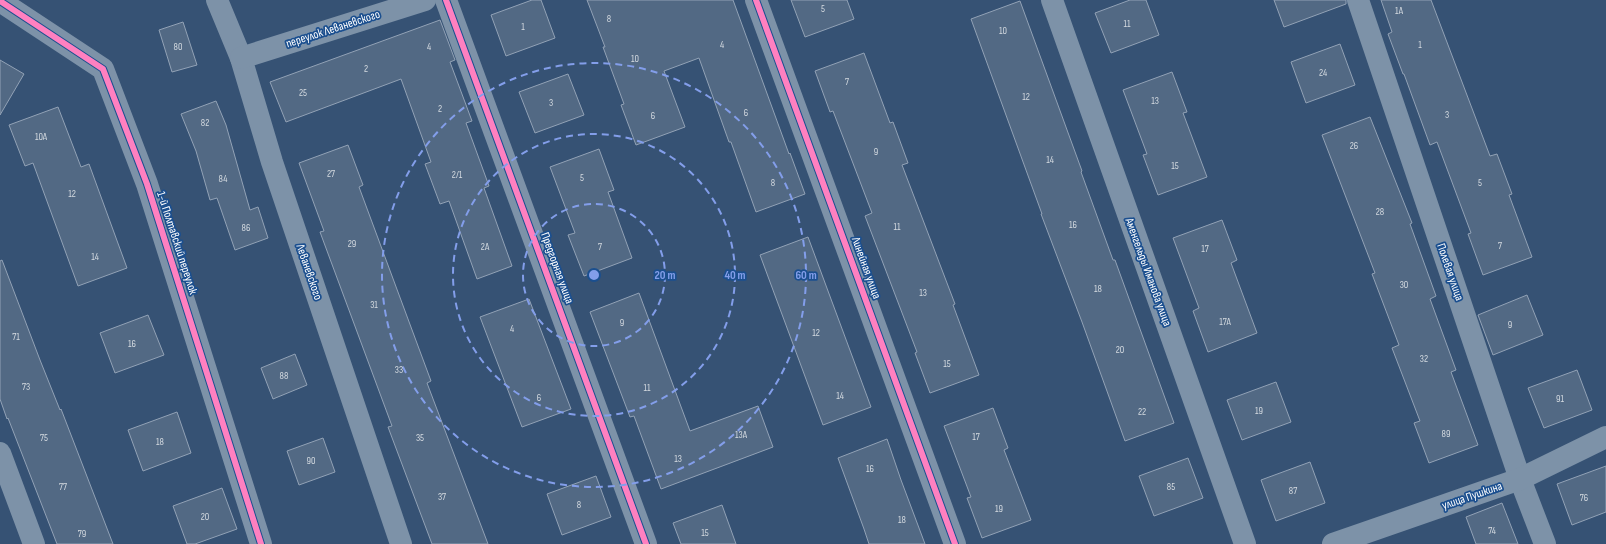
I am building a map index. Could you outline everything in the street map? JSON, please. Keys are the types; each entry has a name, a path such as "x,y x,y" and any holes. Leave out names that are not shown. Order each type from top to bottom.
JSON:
{"street":[{"name":"Леваневского","path":"217,0 241,58 272,162 401,544"},
{"name":"переулок Леваневского","path":"241,58 425,0"},
{"name":"Предгорная улица","path":"446,0 646,544"},
{"name":"Линейная улица","path":"756,0 955,544"},
{"name":"Аменгельды Иманова улица","path":"1052,0 1245,544"},
{"name":"Полевая улица","path":"1358,0 1520,479 1545,544"},
{"name":"1-й Полтавский переулок","path":"0,1 103,68 147,184 261,544"},
{"name":"улица Пушкина","path":"1333,544 1520,479 1606,437"},
{"path":"0,453 34,544"}],"building":[{"path":"532,0 541,0 555,38 506,56 491,15"},
{"path":"587,0 733,0 805,194 756,212 699,58 664,71 685,127 636,145 621,105 624,104 603,47 605,47"},
{"path":"791,0 847,0 854,19 805,37"},
{"path":"1130,0 1146,0 1159,35 1111,53 1095,13"},
{"path":"1274,0 1346,0 1346,4 1284,27"},
{"path":"1381,0 1431,0 1490,156 1497,154 1512,194 1509,195 1532,257 1483,275 1468,234 1471,233 1437,142 1430,145 1388,34 1392,32"},
{"path":"1020,1 1113,260 1115,260 1174,423 1125,441 971,19"},
{"path":"440,20 455,60 450,62 472,121 466,123 489,186 484,188 512,266 477,279 449,201 440,204 425,164 431,162 401,79 286,122 270,82"},
{"path":"183,22 197,65 172,72 159,30"},
{"path":"1340,44 1355,85 1306,103 1291,62"},
{"path":"864,53 890,123 893,122 908,163 902,165 955,304 953,305 979,375 930,393 915,353 917,352 865,216 872,213 833,111 830,112 815,71"},
{"path":"0,60 24,74 0,115"},
{"path":"1172,72 1187,112 1183,113 1207,177 1158,195 1143,155 1147,154 1123,90"},
{"path":"568,74 584,115 535,133 519,92"},
{"path":"216,101 226,125 250,210 258,207 268,238 235,250 217,198 210,200 196,151 181,114"},
{"path":"58,107 81,167 89,164 127,268 78,286 33,163 25,166 9,125"},
{"path":"1370,117 1412,223 1410,224 1436,296 1430,299 1456,370 1451,372 1478,445 1429,463 1414,423 1420,421 1392,348 1399,345 1372,274 1375,273 1322,135"},
{"path":"348,145 363,185 359,187 431,381 427,383 488,544 432,544 388,427 392,426 320,232 324,231 299,163"},
{"path":"599,149 614,190 608,192 632,258 584,276 568,235 575,233 550,167"},
{"path":"1222,220 1237,260 1231,263 1257,333 1208,352 1193,311 1199,308 1173,238"},
{"path":"808,237 871,407 823,425 760,255"},
{"path":"2,260 113,544 57,544 8,418 7,419 0,399 0,261"},
{"path":"639,293 690,431 758,406 773,447 661,489 634,416 630,417 590,312"},
{"path":"1527,295 1543,335 1493,355 1478,315"},
{"path":"529,299 571,409 522,427 480,317"},
{"path":"148,315 164,355 115,373 100,333"},
{"path":"295,354 307,385 273,399 261,368"},
{"path":"1577,370 1592,410 1544,428 1528,388"},
{"path":"1276,382 1291,422 1242,440 1227,400"},
{"path":"993,408 1008,448 1004,450 1031,520 982,538 967,498 971,497 944,426"},
{"path":"177,412 191,453 143,471 128,430"},
{"path":"323,438 335,472 299,485 287,451"},
{"path":"887,439 925,544 869,544 838,458"},
{"path":"1188,458 1203,498 1154,516 1139,476"},
{"path":"1310,462 1325,503 1276,521 1261,480"},
{"path":"1606,466 1606,512 1572,525 1557,484"},
{"path":"596,476 611,517 562,535 547,494"},
{"path":"222,488 237,529 195,544 187,544 173,506"},
{"path":"1502,503 1518,544 1476,544 1466,517"},
{"path":"722,505 736,544 681,544 673,523"}],"cycle path":[{"path":"446,0 646,544"},
{"path":"756,0 955,544"},
{"path":"0,1 103,69 147,184 261,544"}]}
